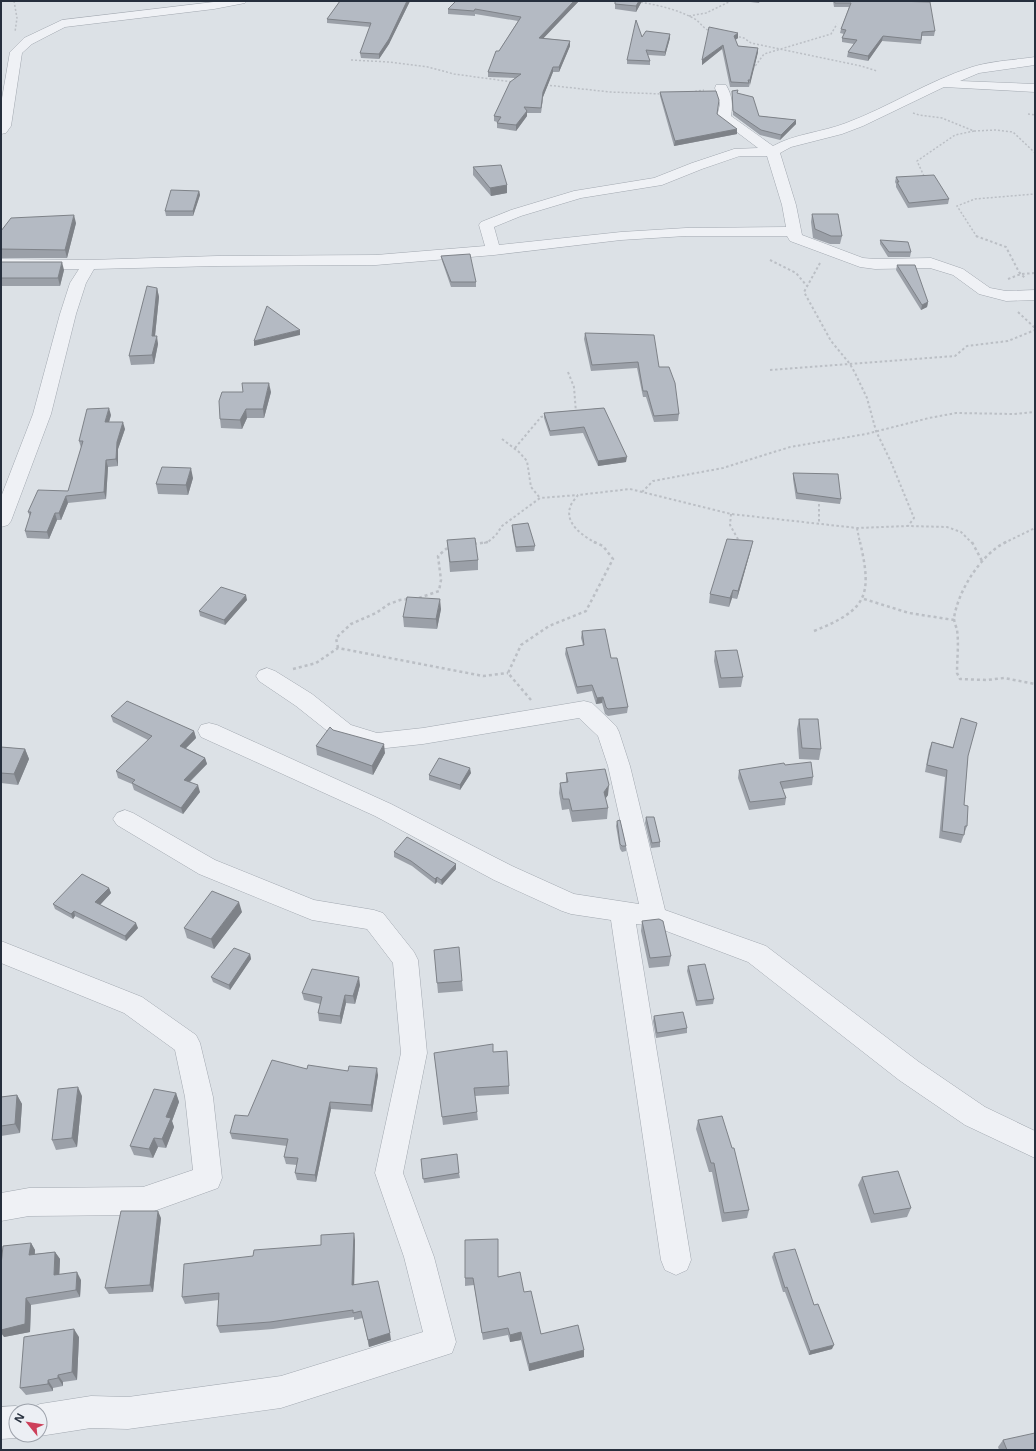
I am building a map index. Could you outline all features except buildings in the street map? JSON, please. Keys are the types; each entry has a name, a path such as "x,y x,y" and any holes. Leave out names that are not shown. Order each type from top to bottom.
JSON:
{"street":[{"path":"1,130 4,126 16,52 28,41 62,24 214,6 240,1"},
{"path":"494,250 489,238 486,224 516,213 579,194 657,182 697,166 739,152 774,152 786,144 837,132 925,90 976,70 1035,61"},
{"path":"942,83 1035,88"},
{"path":"721,88 727,104 724,117 774,152 789,205 795,238 826,248 860,262 875,264 931,263 958,272 985,291 1006,296 1033,288"},
{"path":"1,264 36,266 89,266 217,260 376,260 446,252 494,250 621,236 686,232 794,231"},
{"path":"1,521 42,414 68,314 78,283 89,266"},
{"path":"267,676 304,700 343,731 377,741 423,736 584,709 608,732 619,766 654,916"},
{"path":"209,731 383,810 503,873 571,904 654,916 757,954 909,1071 975,1116 1035,1145"},
{"path":"48,1419 91,1412 128,1413 281,1392 440,1342 419,1257 389,1173 414,1052 405,960 374,920 312,910 207,867 125,819"},
{"path":"622,912 676,1260"},
{"path":"1,952 133,1005 187,1043 199,1097 208,1178 143,1201 30,1202 1,1206"}],"path":[{"path":"14,1 17,18 14,36 16,52"},
{"path":"633,1 663,8 694,18 707,30 714,32"},
{"path":"688,16 706,13 731,1"},
{"path":"684,92 721,88 733,85 747,77 764,54 831,34 837,24"},
{"path":"729,35 744,38 751,42 862,66 877,71"},
{"path":"351,60 389,62 428,67 454,74 519,83"},
{"path":"542,85 653,95 668,93"},
{"path":"882,111 896,109 907,110 918,116 936,116 974,131"},
{"path":"1028,114 1035,115"},
{"path":"924,176 917,161 951,140 955,135 974,131 998,129 1017,134 1031,151 1035,153"},
{"path":"1033,288 1019,272 1006,246 977,237 957,206 975,199 1035,194"},
{"path":"826,248 804,292 831,341 850,364 867,398 876,431 891,462 914,518 908,526"},
{"path":"770,260 796,273 807,286"},
{"path":"770,370 955,356 966,346 1008,341 1035,330"},
{"path":"568,372 574,388 576,418"},
{"path":"642,492 653,481 723,468 808,443 847,438 929,418 956,413 1014,414 1035,412"},
{"path":"515,448 541,417 548,415"},
{"path":"502,439 515,448 527,461 531,487 540,498"},
{"path":"472,544 488,542 496,536 502,526 540,498 630,489 731,514 857,528 908,526 927,528 939,526 961,532 970,538 982,561"},
{"path":"508,673 521,645 549,626 586,611 613,559 603,546 581,535 570,521 570,506 578,495"},
{"path":"819,504 819,524"},
{"path":"731,514 730,526 741,544"},
{"path":"814,631 831,626 848,617 858,608 864,599 868,589 867,569 857,528"},
{"path":"1035,528 1000,545 982,561 966,584 958,600 954,620 957,630 956,674 960,679 987,680 1004,678 1035,684"},
{"path":"338,648 336,638 351,624 376,613 389,604 400,600 420,598 438,591 441,580 438,556 446,548 457,545"},
{"path":"864,599 909,612 954,620"},
{"path":"267,676 316,663 338,648 483,676 508,673"},
{"path":"508,673 536,706 540,716"}]}
